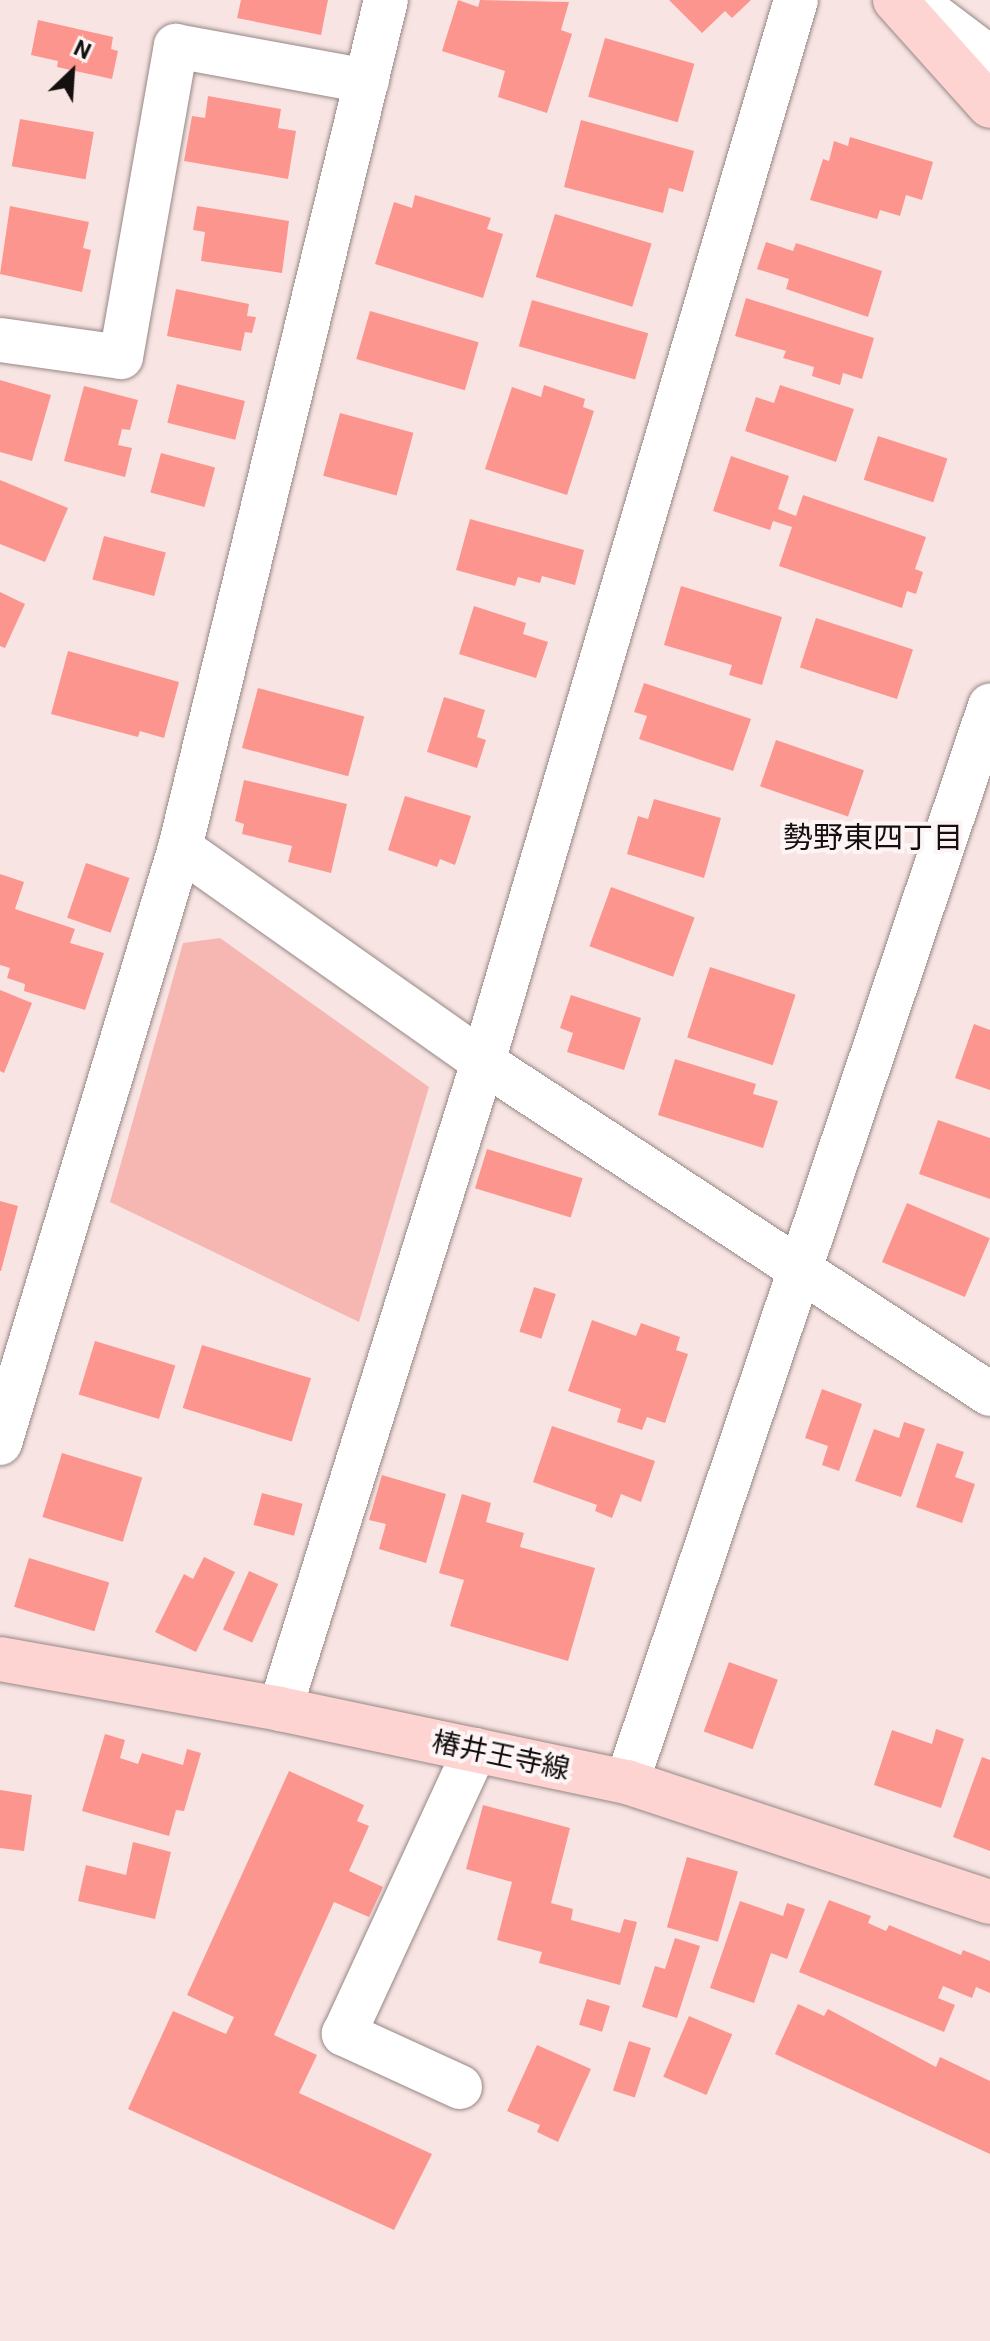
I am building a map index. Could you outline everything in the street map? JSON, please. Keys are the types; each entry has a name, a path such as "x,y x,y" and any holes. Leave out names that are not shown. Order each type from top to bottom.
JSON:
{"main road":[{"path":"895,0 990,106"},
{"name":"椿井王寺線","path":"0,1659 280,1709 627,1782 990,1902"}],"street":[{"path":"0,1443 180,848 386,0"},
{"path":"280,1709 483,1062 796,0"},
{"path":"913,0 990,58"},
{"path":"0,340 121,357 176,46 367,81"},
{"path":"627,1782 990,706"},
{"path":"180,848 483,1062 990,1394"},
{"path":"460,2087 344,2034 475,1750"}],"shaded area":[{"path":"220,938 429,1087 359,1322 110,1202 183,943"}],"building":[{"path":"241,0 328,0 321,35 237,18"},
{"path":"458,0 478,7 480,0 569,2 561,30 572,34 547,113 498,97 505,71 442,51"},
{"path":"669,0 751,0 732,18 725,11 702,33"},
{"path":"38,20 113,37 111,49 118,51 112,79 57,67 58,61 31,55"},
{"path":"605,38 694,64 678,122 588,97"},
{"path":"208,96 281,109 278,128 296,131 288,179 184,161 192,116 205,118"},
{"path":"20,119 94,132 86,179 12,166"},
{"path":"581,120 694,151 683,192 669,188 663,213 564,187"},
{"path":"850,137 933,162 922,200 906,195 900,216 880,210 877,219 810,200 823,159 829,161 834,141 848,146"},
{"path":"415,195 491,218 487,229 503,234 483,298 375,264 394,202 412,208"},
{"path":"10,206 89,222 83,248 91,250 82,292 0,274"},
{"path":"197,206 289,221 282,273 201,261 205,232 193,230"},
{"path":"555,214 652,244 632,307 536,277"},
{"path":"766,242 793,251 796,243 882,271 868,317 786,289 789,279 757,269"},
{"path":"176,289 249,304 247,316 256,317 252,333 245,332 241,351 167,336"},
{"path":"746,298 874,338 862,379 843,373 840,385 812,376 814,367 783,358 786,351 735,336"},
{"path":"532,300 648,333 635,379 519,346"},
{"path":"370,311 479,342 465,390 356,359"},
{"path":"0,380 51,395 32,461 0,452"},
{"path":"177,384 245,401 235,440 167,423"},
{"path":"544,385 585,399 583,407 594,411 567,495 485,469 512,387 541,397"},
{"path":"780,385 854,409 836,462 745,431 756,397 774,403"},
{"path":"84,386 138,400 130,430 122,429 118,445 132,448 125,477 64,461"},
{"path":"340,413 413,433 397,495 323,476"},
{"path":"878,436 947,459 933,502 864,480"},
{"path":"161,453 215,467 204,507 150,493"},
{"path":"731,456 789,476 778,509 796,516 803,495 926,537 915,569 923,572 916,594 907,591 902,608 779,566 792,527 773,521 770,530 713,511"},
{"path":"0,480 68,508 45,562 0,544"},
{"path":"470,519 584,550 575,585 542,576 540,583 518,577 515,586 456,570"},
{"path":"104,536 166,553 154,596 92,579"},
{"path":"681,586 782,617 762,685 729,675 732,665 664,645"},
{"path":"0,592 25,604 5,648 0,646"},
{"path":"474,606 526,623 523,634 548,642 536,678 459,654"},
{"path":"816,618 913,650 897,699 800,667"},
{"path":"68,651 179,682 164,738 140,731 138,737 51,714"},
{"path":"644,683 751,719 733,771 639,739 647,716 634,712"},
{"path":"258,688 364,716 348,776 242,748"},
{"path":"444,697 485,710 477,737 486,740 477,768 427,752"},
{"path":"776,740 864,770 848,817 760,786"},
{"path":"244,780 347,804 331,873 288,862 292,846 242,834 244,824 235,821"},
{"path":"405,796 471,816 455,865 440,859 437,867 388,850"},
{"path":"654,799 721,818 704,878 627,854 638,816 648,819"},
{"path":"86,863 129,878 111,933 67,918"},
{"path":"0,874 24,882 15,909 75,929 70,943 104,953 85,1010 24,991 25,984 7,978 10,968 0,965"},
{"path":"611,887 695,917 673,977 589,946"},
{"path":"710,967 796,995 773,1065 687,1037"},
{"path":"0,990 32,1003 4,1073 0,1071"},
{"path":"571,995 641,1018 624,1070 567,1052 573,1033 560,1028"},
{"path":"974,1024 990,1030 990,1090 955,1078"},
{"path":"675,1059 756,1084 753,1094 778,1101 763,1148 658,1115"},
{"path":"938,1120 990,1138 990,1199 919,1174"},
{"path":"487,1149 583,1178 571,1217 475,1188"},
{"path":"0,1201 18,1206 1,1271 0,1271"},
{"path":"907,1203 990,1238 965,1297 882,1262"},
{"path":"534,1287 556,1294 541,1339 519,1332"},
{"path":"592,1320 636,1336 641,1323 680,1337 676,1350 688,1354 665,1423 647,1417 642,1430 617,1422 621,1409 568,1391"},
{"path":"95,1341 175,1366 159,1419 79,1395"},
{"path":"202,1345 311,1378 292,1441 183,1408"},
{"path":"822,1389 862,1404 839,1471 822,1465 828,1446 805,1438"},
{"path":"904,1422 925,1429 901,1497 855,1481 874,1429 899,1438"},
{"path":"552,1426 655,1461 641,1502 621,1494 612,1518 595,1511 597,1505 533,1482"},
{"path":"937,1443 964,1452 955,1477 975,1484 962,1523 916,1507"},
{"path":"62,1453 142,1478 123,1542 42,1517"},
{"path":"382,1475 446,1494 426,1563 379,1549 386,1524 369,1520"},
{"path":"262,1493 303,1504 294,1536 253,1525"},
{"path":"462,1494 491,1503 486,1522 524,1533 520,1547 595,1568 568,1661 450,1626 464,1580 439,1573"},
{"path":"204,1557 235,1572 196,1652 155,1632 184,1574 193,1579"},
{"path":"29,1558 109,1583 94,1631 14,1607"},
{"path":"249,1571 278,1584 252,1642 223,1629"},
{"path":"729,1662 778,1680 753,1749 704,1732"},
{"path":"936,1729 964,1739 941,1808 874,1785 892,1730 932,1744"},
{"path":"105,1734 125,1740 120,1758 138,1764 142,1753 183,1765 187,1749 201,1753 184,1811 176,1810 169,1836 82,1811"},
{"path":"982,1757 990,1760 990,1851 953,1837"},
{"path":"289,1771 364,1805 357,1821 369,1826 349,1871 383,1887 369,1917 334,1902 274,2035 317,2055 299,2093 432,2154 394,2230 128,2109 173,2011 226,2034 234,2017 187,1995"},
{"path":"0,1790 32,1795 24,1851 0,1848"},
{"path":"483,1805 570,1828 551,1903 573,1909 571,1920 620,1933 624,1919 637,1922 620,1985 539,1963 542,1952 497,1940 512,1882 466,1869"},
{"path":"133,1842 171,1852 155,1919 78,1901 86,1865 126,1875"},
{"path":"687,1857 738,1872 718,1942 667,1927"},
{"path":"829,1900 871,1916 868,1923 886,1931 889,1925 961,1955 963,1950 990,1961 990,1993 976,1987 972,1998 943,1986 938,1998 955,2005 944,2032 799,1972"},
{"path":"740,1901 783,1916 787,1903 805,1909 787,1959 771,1953 754,2003 710,1988"},
{"path":"675,1938 700,1946 677,2018 642,2007 655,1966 665,1969"},
{"path":"587,1999 610,2006 602,2032 579,2025"},
{"path":"798,2004 824,2016 828,2009 936,2067 940,2057 990,2081 990,2154 775,2054"},
{"path":"689,2016 732,2034 706,2095 663,2077"},
{"path":"629,2041 651,2048 635,2098 613,2090"},
{"path":"537,2045 591,2069 558,2142 537,2132 540,2125 507,2111"}],"district":[{"name":"勢野東四丁目","path":"873,838"}]}
